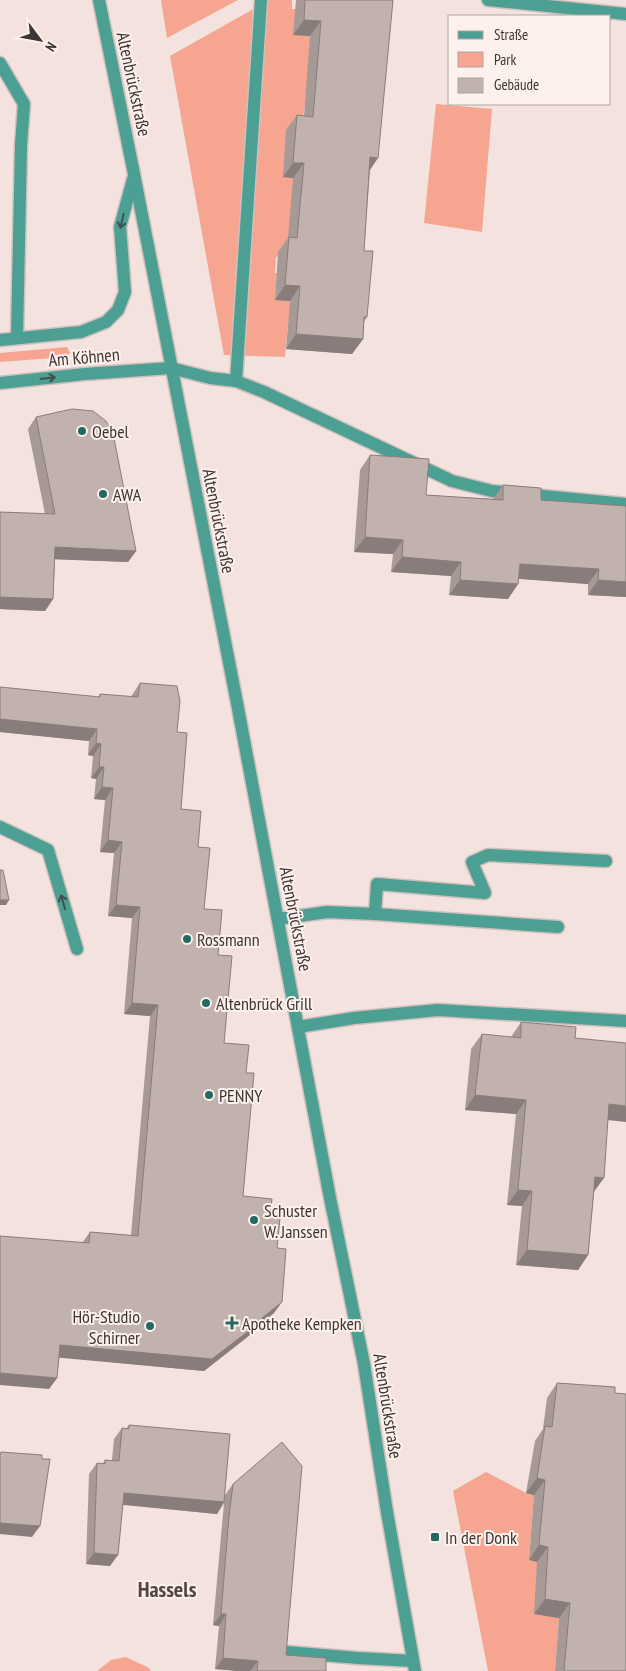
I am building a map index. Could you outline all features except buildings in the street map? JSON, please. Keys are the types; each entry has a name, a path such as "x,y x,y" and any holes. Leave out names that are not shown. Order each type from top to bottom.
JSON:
{"street":[{"name":"Altenbrückstraße","path":"98,0 134,174 364,1364 414,1666"},
{"path":"236,381 260,0"},
{"path":"488,0 626,14"},
{"path":"0,63 24,104 20,145 17,337"},
{"name":"Altenbrückstraße","path":"81,332 106,322 118,310 125,292 120,227 134,174"},
{"name":"Am Köhnen","path":"0,340 81,332"},
{"name":"Am Köhnen","path":"0,383 84,374 171,368 210,378 236,381 272,396 452,481 492,491 626,504"},
{"path":"0,827 48,850 77,949"},
{"path":"375,914 378,884 485,894 472,862 488,855 606,861"},
{"path":"278,919 327,912 558,927"},
{"path":"298,1027 354,1018 438,1010 626,1021"},
{"path":"287,1652 358,1658 414,1666"}],"green space":[{"path":"161,0 238,0 167,38"},
{"path":"262,0 292,0 292,9 295,9 314,36 295,178 288,253 276,257 275,300 295,301 288,323 285,357 224,355 170,56 262,4"},
{"path":"436,104 492,109 482,232 424,223"},
{"path":"67,347 70,353 66,357 0,362 0,353"},
{"path":"486,1472 526,1493 534,1495 529,1560 537,1562 559,1618 555,1671 488,1671 453,1491"},
{"path":"126,1657 149,1668 151,1671 97,1671 111,1660"}],"place":[{"name":"Oebel","path":"82,431"},
{"name":"AWA","path":"103,494"},
{"name":"Rossmann","path":"187,939"},
{"name":"Altenbrück Grill","path":"206,1003"},
{"name":"PENNY","path":"209,1095"},
{"name":"Schuster W. Janssen","path":"254,1220"},
{"name":"Apotheke Kempken","path":"232,1323"},
{"name":"Hör-Studio Schirner","path":"150,1326"},
{"name":"In der Donk","path":"435,1537"}],"district":[{"name":"Hassels","path":"167,1589"}]}
